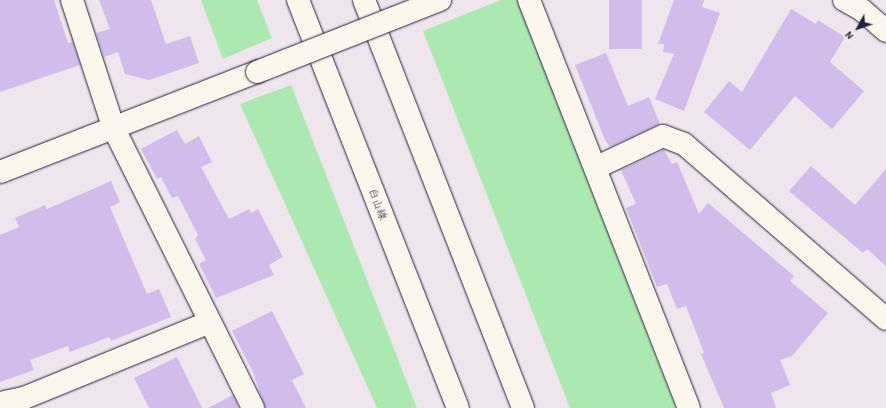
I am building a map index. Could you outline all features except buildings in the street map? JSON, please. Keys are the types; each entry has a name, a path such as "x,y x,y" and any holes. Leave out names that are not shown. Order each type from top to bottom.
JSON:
{"street":[{"path":"72,0 114,129 253,408"},
{"name":"白山線","path":"298,0 458,408"},
{"path":"364,0 523,408"},
{"path":"0,172 114,129 440,0"},
{"path":"529,0 689,408"},
{"path":"844,0 862,10 886,30"},
{"path":"595,168 663,136 684,144 886,319"},
{"path":"0,404 26,403 210,322"}],"green space":[{"path":"201,0 257,0 272,38 223,59"},
{"path":"501,0 517,0 676,408 570,408 423,31"},
{"path":"291,85 417,408 377,408 240,104"}]}
